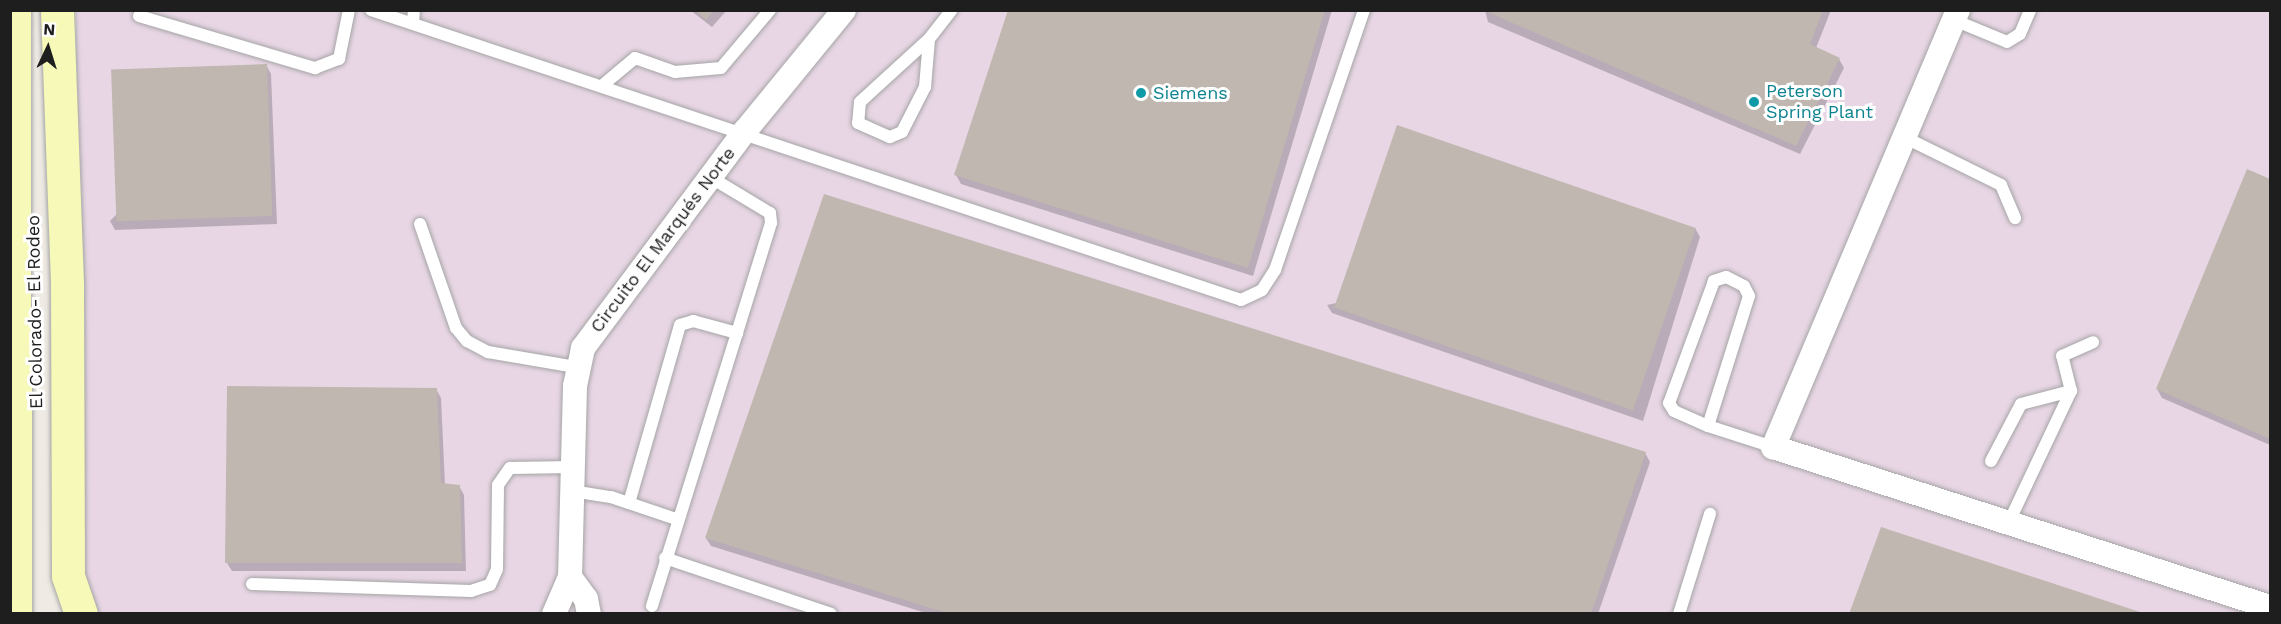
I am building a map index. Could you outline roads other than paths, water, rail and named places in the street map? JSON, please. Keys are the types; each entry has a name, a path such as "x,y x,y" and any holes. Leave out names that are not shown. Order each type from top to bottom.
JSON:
{"main road":[{"name":"El Colorado- El Rodeo","path":"14,10 17,195 14,345 15,614"},
{"name":"El Colorado- El Rodeo","path":"31,10 38,614"},
{"path":"57,10 67,286 68,576 81,614"},
{"path":"10,158 17,195"}],"street":[{"name":"Circuito El Marqués Norte","path":"554,614 570,577 576,367 594,327 746,131 844,10"},
{"path":"1956,15 1906,138 1773,447 2271,607"},
{"path":"570,577 586,599 589,614"}],"lane":[{"path":"139,16 315,68 339,59 349,10"},
{"path":"371,10 413,17 746,131 793,154 1241,300 1262,290 1275,270 1364,10"},
{"path":"604,84 635,58 675,72 721,68 770,10"},
{"path":"1956,15 2007,42 2020,34 2030,10"},
{"path":"929,39 925,87 902,132 890,137 858,123 860,102 929,39 947,12"},
{"path":"1906,138 2001,185 2015,218"},
{"path":"652,606 676,519 736,333 770,213 710,177"},
{"path":"420,224 456,328 467,341 488,352 576,367"},
{"path":"1708,426 1749,296 1744,286 1726,277 1714,281 1669,394 1674,411 1708,426 1773,447"},
{"path":"629,503 680,325 693,321 736,333"},
{"path":"2008,524 2071,391 2062,356 2093,342"},
{"path":"1990,461 2021,404 2071,391"},
{"path":"252,584 471,591 490,585 497,569 498,485 510,468 573,467"},
{"path":"572,491 629,503 676,519"},
{"path":"1679,614 1710,514"},
{"path":"665,558 831,614"}],"place":[{"name":"Siemens","path":"1141,93"},
{"name":"Peterson Spring Plant","path":"1754,102"}]}
